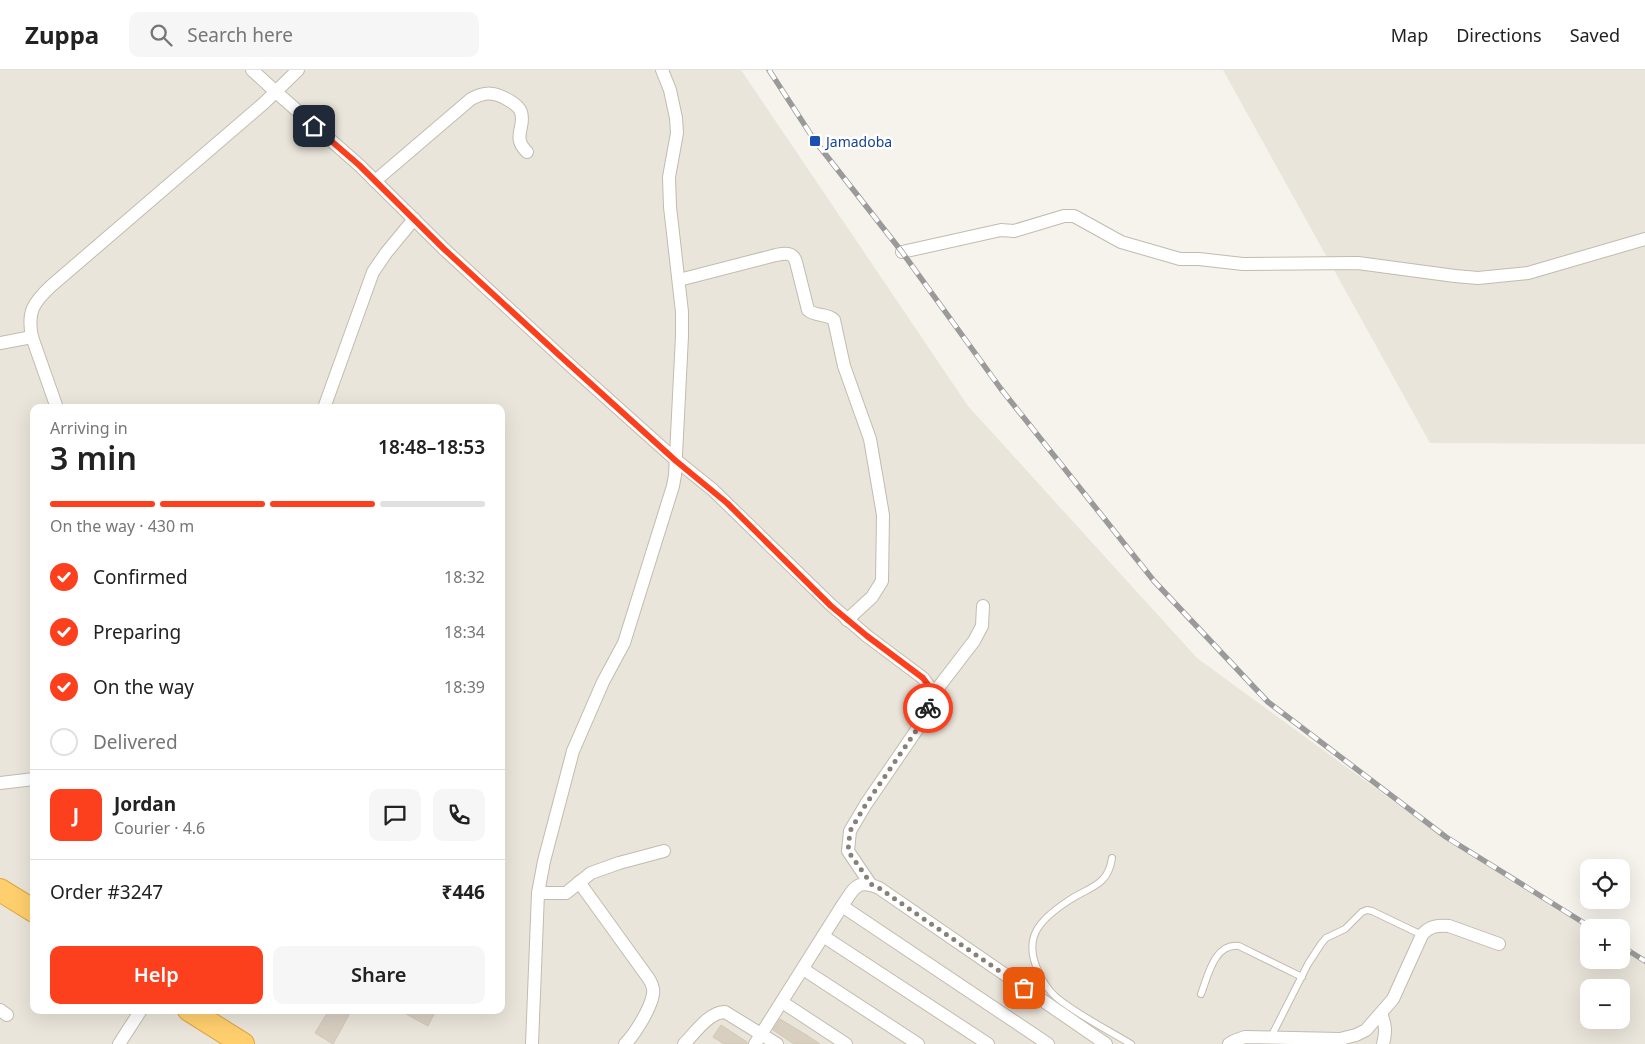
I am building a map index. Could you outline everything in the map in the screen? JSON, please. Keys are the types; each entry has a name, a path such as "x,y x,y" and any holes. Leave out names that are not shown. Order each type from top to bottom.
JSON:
{"highway":[{"path":"0,890 30,909"},
{"path":"195,1014 243,1044"}],"street":[{"path":"252,70 376,181 558,354 676,461 727,503 847,620 923,678 931,689 928,709 918,728 866,804 850,831 848,851 872,885"},
{"path":"56,404 32,336 30,314 34,304 41,295 276,92 298,70"},
{"path":"532,1044 538,893 544,861 570,760 603,682 624,643 673,486 682,336 679,280 670,207 669,177 676,143 676,118 670,90 662,70"},
{"path":"376,181 470,99 485,93 501,96 515,104 520,110 522,116 519,140 528,152"},
{"path":"902,252 1001,230 1014,231 1064,216 1074,216 1122,242 1180,259 1199,259 1243,264 1358,263 1478,278 1528,273 1645,239"},
{"path":"325,404 373,272 414,219"},
{"path":"679,280 776,254 791,254 796,262 808,310 834,320 844,366 870,439 883,515 882,581 872,597 847,620"},
{"path":"0,343 32,336"},
{"path":"931,697 974,641 982,626 982,606"},
{"path":"0,783 30,779"},
{"path":"538,893 566,893 591,873 602,868 664,850"},
{"path":"579,882 653,987 651,1003 625,1044"},
{"path":"758,1039 842,906 859,884 865,883 879,888 1104,1044"},
{"path":"842,906 1048,1044"},
{"path":"1229,1044 1234,1040 1245,1037 1317,1041 1340,1039 1366,1030 1393,998 1422,935 1427,929 1441,925 1449,926 1499,944"},
{"path":"823,936 988,1044"},
{"path":"803,969 918,1044"},
{"path":"782,1002 846,1044"},
{"path":"684,1044 710,1018 720,1012 732,1015 758,1039 777,1044"},
{"path":"119,1044 138,1014"},
{"path":"1381,1014 1386,1032 1382,1044"}],"lane":[{"path":"1112,858 1110,869 1103,880 1095,887 1070,900 1043,920 1033,936 1032,953 1042,980 1055,996 1131,1044"},
{"path":"1272,1037 1315,953 1326,938 1345,929 1362,912 1372,911 1422,935"},
{"path":"1201,994 1218,954 1224,948 1232,946 1239,946 1302,977"}],"shaded area":[{"path":"0,70 741,70 968,406 1197,658 1452,844 1580,922 1580,969 1630,969 1630,952 1645,961 1645,1044 0,1044"},
{"path":"1223,70 1645,70 1645,444 1430,443"}],"building":[{"path":"327,1014 349,1015 333,1044 315,1033"},
{"path":"406,1014 434,1014 428,1026"},
{"path":"780,1019 820,1044 794,1044 773,1030"},
{"path":"721,1025 747,1042 747,1044 724,1044 713,1037"}],"railway":[{"path":"769,70 815,141 902,252 1001,389 1154,581 1268,702 1446,837 1580,921"},
{"path":"1630,952 1645,961"}],"way so far":[{"path":"928,708 918,728 866,804 850,831 848,851 872,885 1024,988"}],"place":[{"name":"Jamadoba","path":"815,141"}],"route":[{"path":"314,126 359,165 444,249 558,354 676,461 713,490 831,606 923,678 931,689 928,708"}]}
